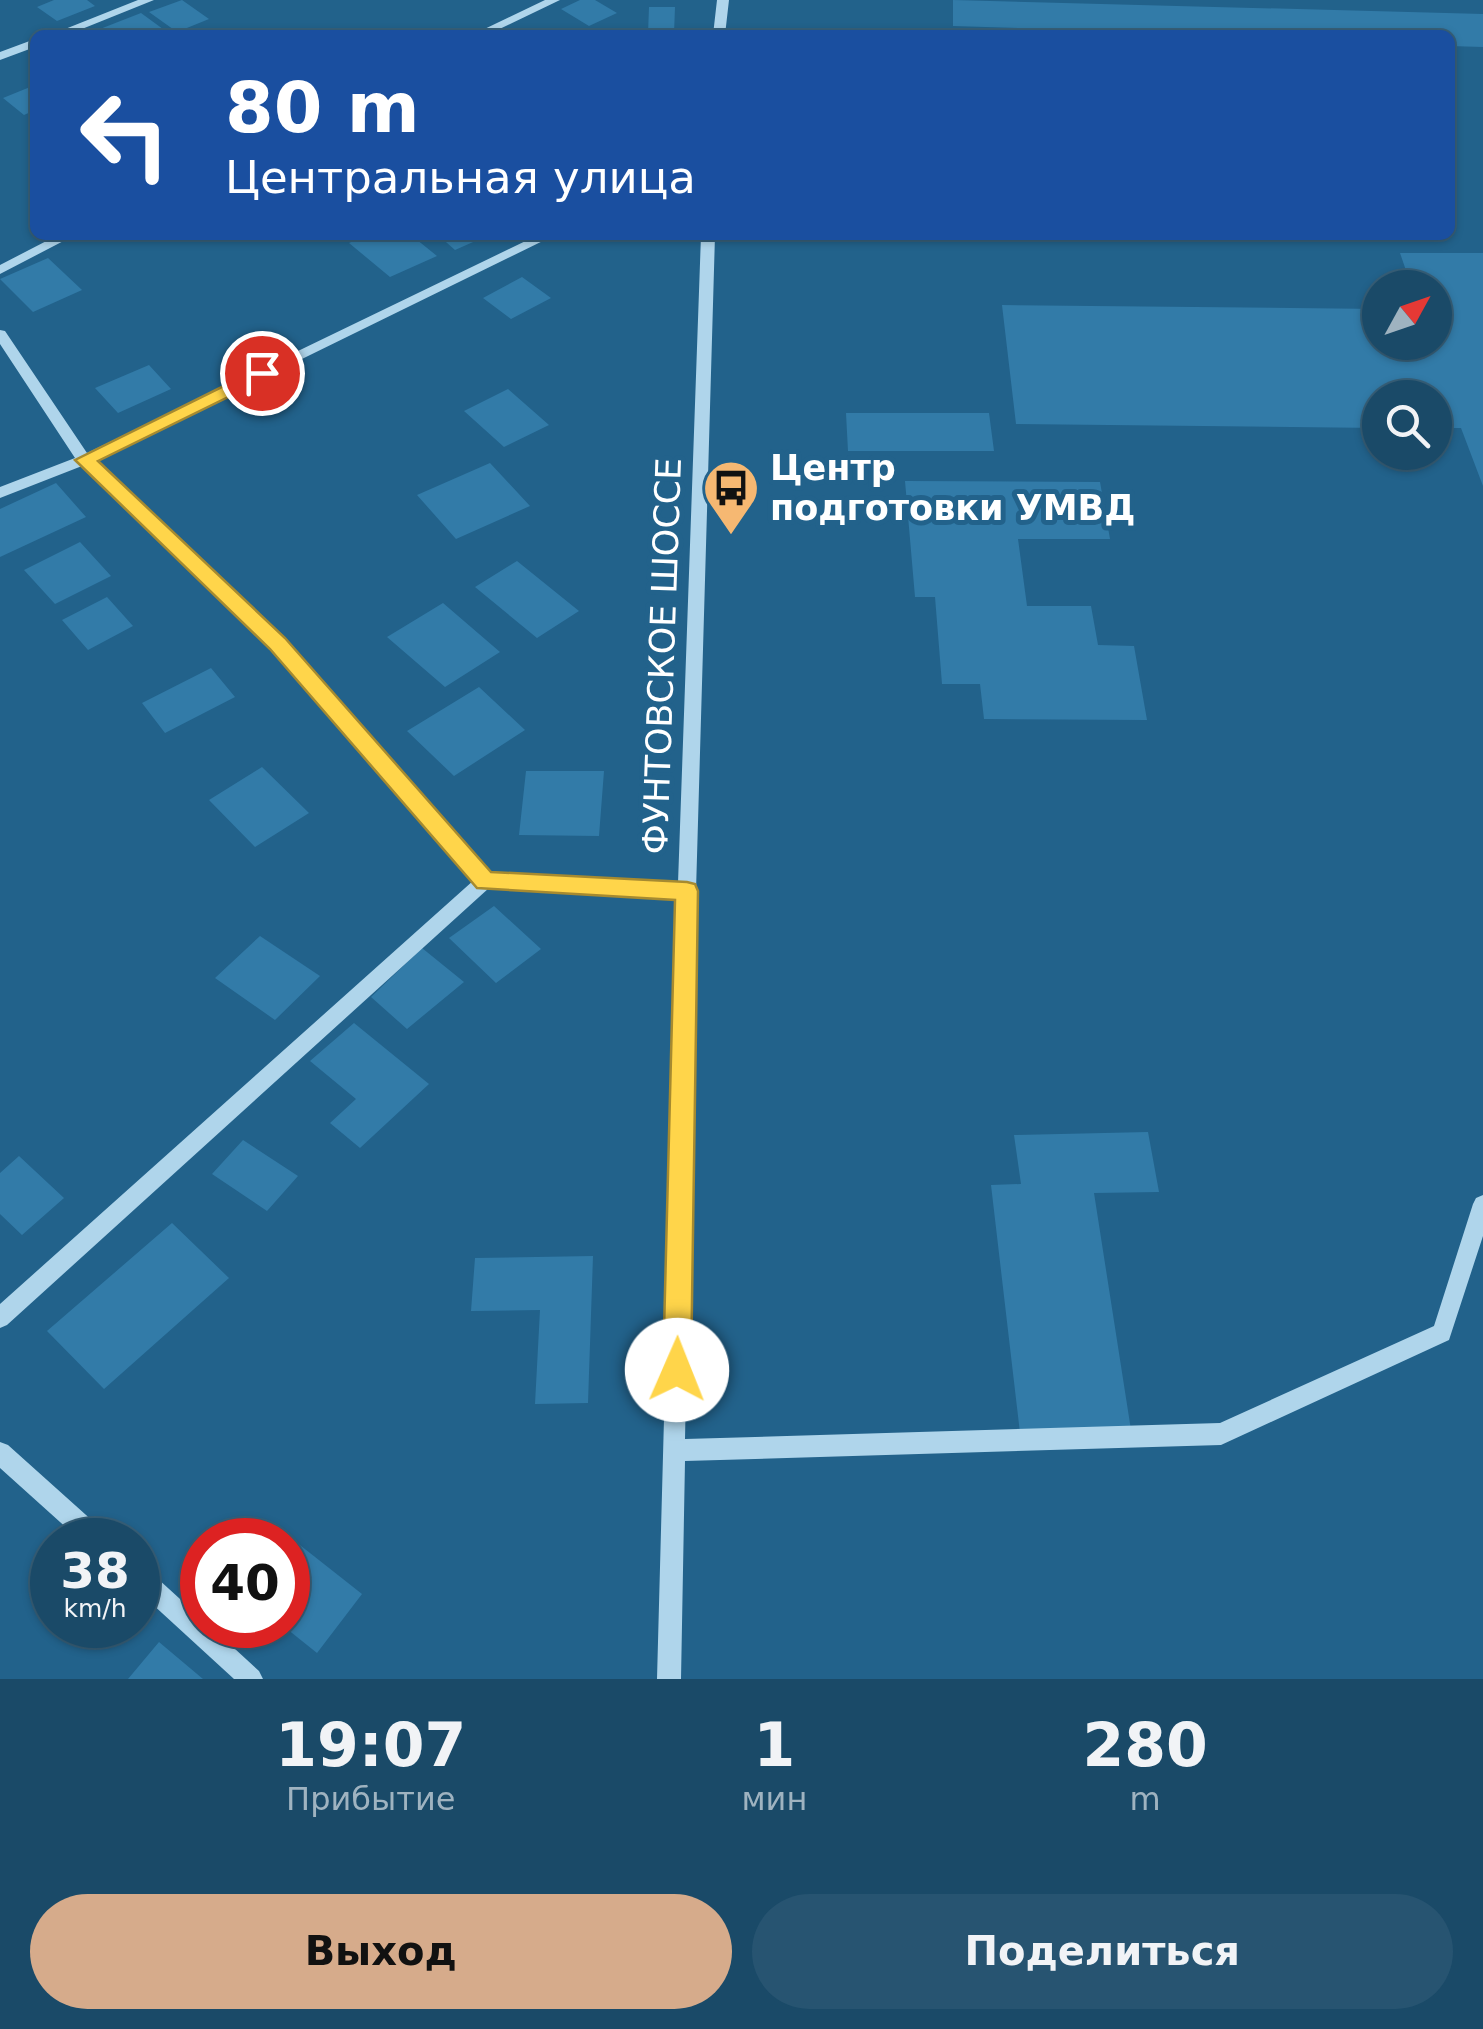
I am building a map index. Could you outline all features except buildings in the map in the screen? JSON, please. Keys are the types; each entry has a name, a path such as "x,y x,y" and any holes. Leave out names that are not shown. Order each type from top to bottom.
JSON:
{"street":[{"path":"69,30 148,0"},
{"path":"489,30 554,0"},
{"path":"720,30 723,0"},
{"path":"0,56 30,45"},
{"path":"0,270 58,240"},
{"path":"0,493 84,460 538,240"},
{"name":"ФУНТОВСКОЕ ШОССЕ","path":"669,1679 687,891 708,240"},
{"path":"0,334 84,460 277,644 485,881"},
{"path":"0,1318 485,881 687,891"},
{"path":"675,1450 1221,1434 1442,1333 1483,1204"},
{"path":"0,1453 72,1518"},
{"path":"160,1596 252,1679"}],"place":[{"name":"Центр подготовки УМВД","path":"731,537"}],"route":[{"path":"262,373 84,460 277,644 485,881 687,891 677,1370"}]}
